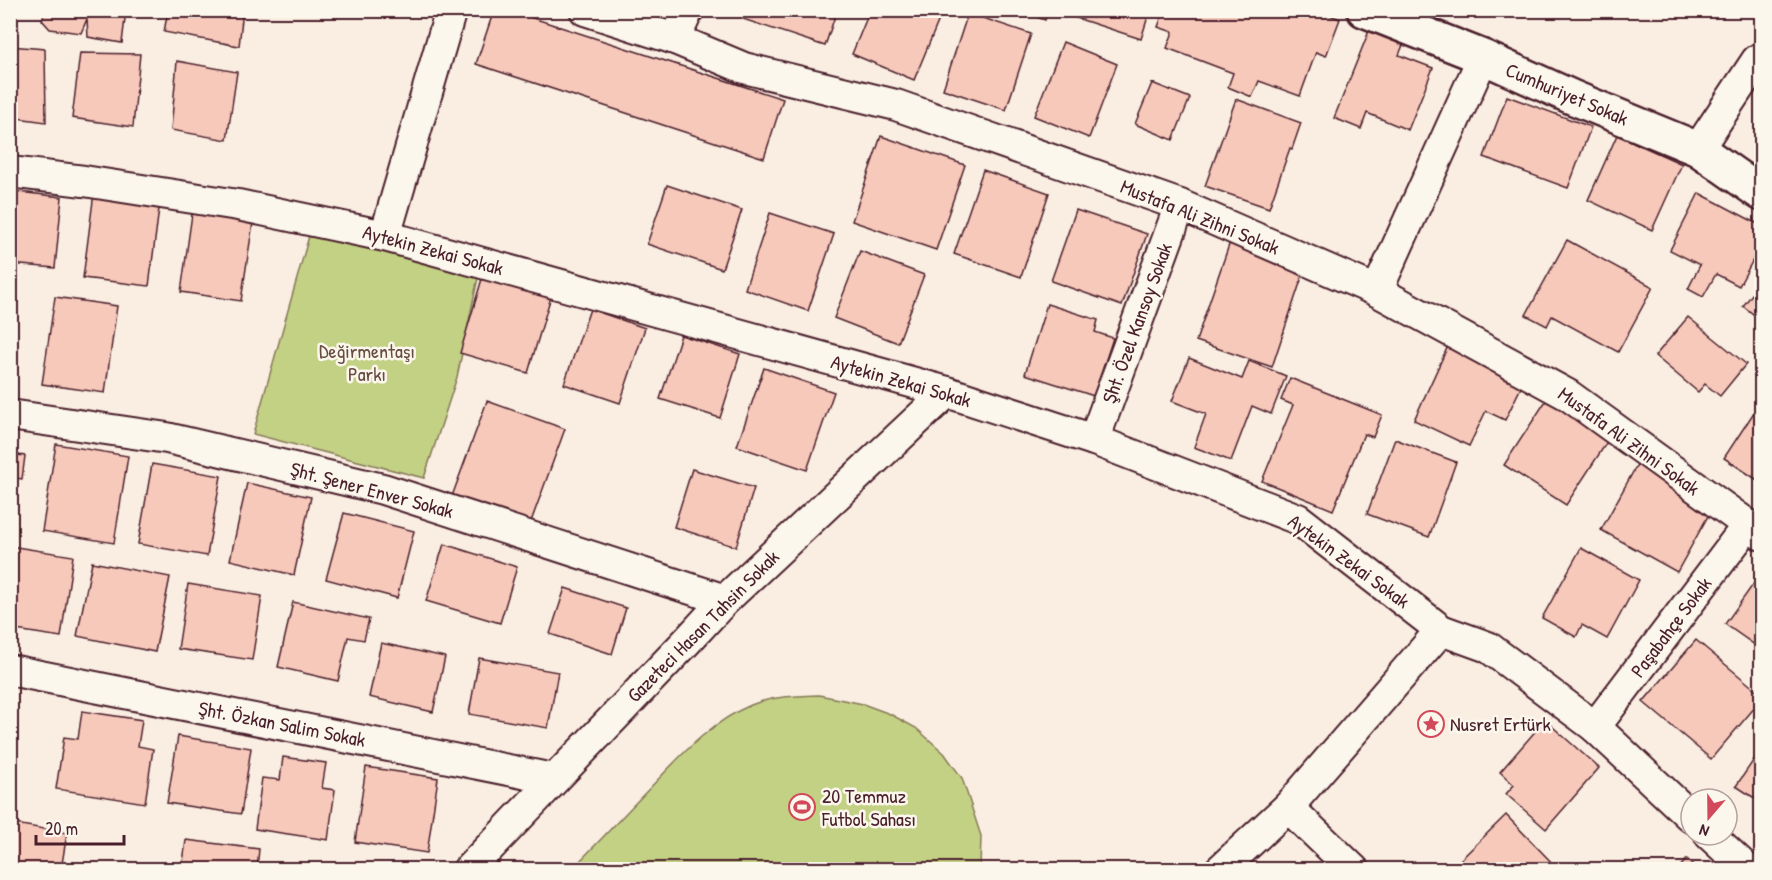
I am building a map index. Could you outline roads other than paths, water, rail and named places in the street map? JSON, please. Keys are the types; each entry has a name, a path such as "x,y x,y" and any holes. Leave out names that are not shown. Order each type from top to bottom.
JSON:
{"street":[{"path":"385,236 451,10"},
{"name":"Mustafa Ali Zihni Sokak","path":"585,10 675,39 744,68 896,105 1180,205 1377,291 1568,394 1754,531"},
{"path":"675,39 688,10"},
{"name":"Cumhuriyet Sokak","path":"1364,10 1483,57 1524,77 1698,149 1761,194"},
{"path":"1377,291 1483,57"},
{"path":"1698,149 1761,57"},
{"name":"Aytekin Zekai Sokak","path":"10,172 238,205 385,236 947,392 1094,440 1298,519 1441,630 1488,647 1594,727 1679,806"},
{"name":"Şht. Özel Kansoy Sokak","path":"1094,440 1180,205"},
{"name":"Gazeteci Hasan Tahsin Sokak","path":"468,870 724,600 947,392"},
{"name":"Şht. Şener Enver Sokak","path":"10,415 167,438 383,489 724,600"},
{"name":"Paşabahçe Sokak","path":"1594,727 1754,531"},
{"path":"1220,870 1288,807 1441,630"},
{"name":"Şht. Özkan Salim Sokak","path":"10,670 553,779"},
{"path":"1288,807 1354,870"},
{"path":"1723,847 1748,870"}],"place":[{"name":"Nusret Ertürk","path":"1431,724"},
{"name":"20 Temmuz Futbol Sahası","path":"802,807"}],"park label":[{"name":"Değirmentaşı Parkı","path":"367,362"}]}
